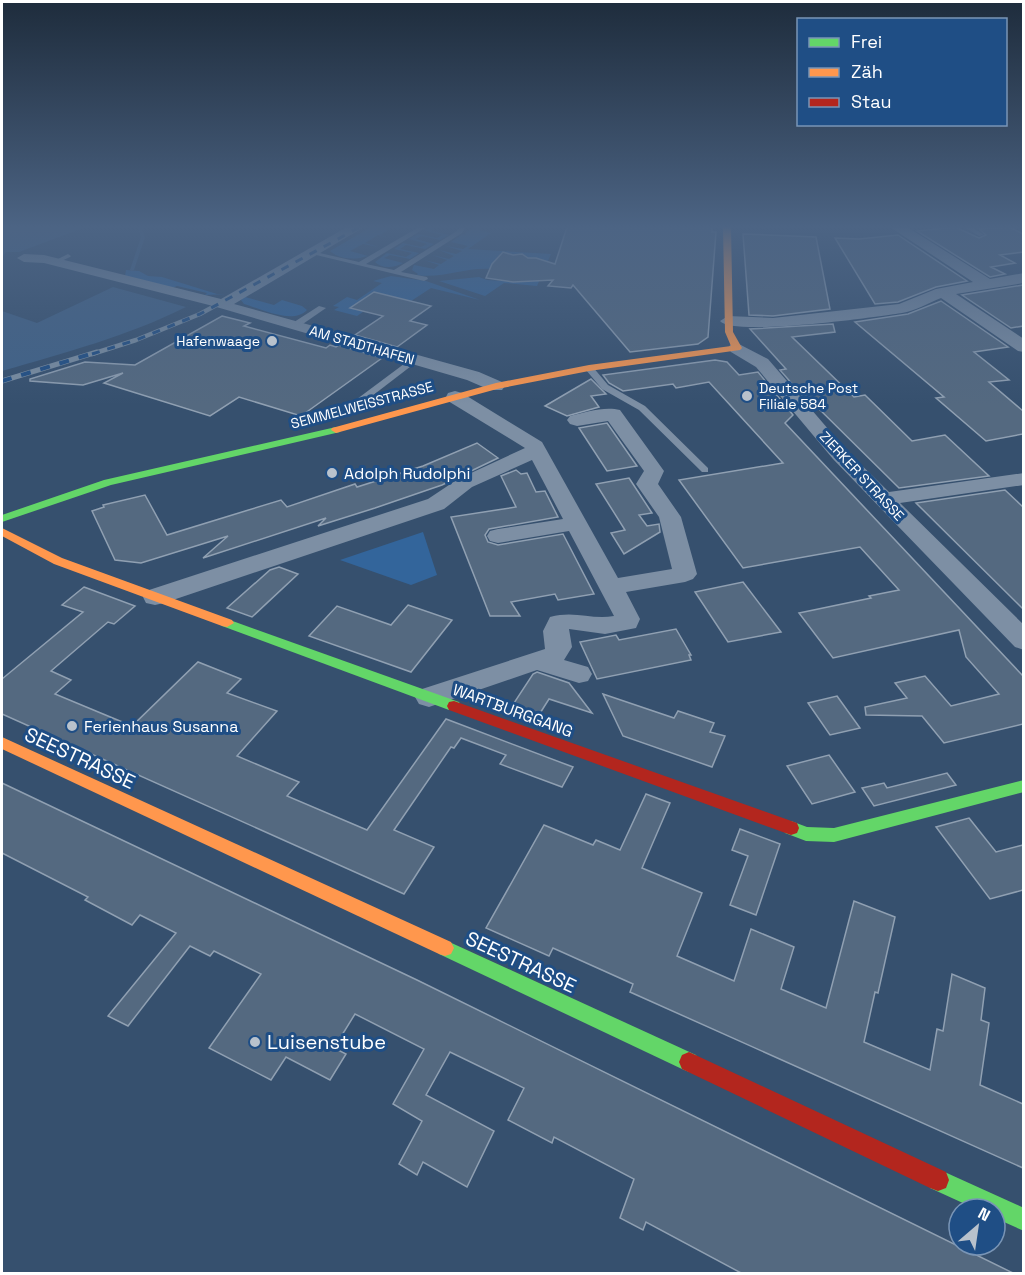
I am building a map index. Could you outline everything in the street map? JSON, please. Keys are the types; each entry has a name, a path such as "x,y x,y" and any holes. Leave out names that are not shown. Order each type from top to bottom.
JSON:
{"street":[{"name":"AM STADTHAFEN","path":"160,286 473,376 496,386"},
{"path":"223,304 253,286"},
{"path":"728,286 729,332 737,348"},
{"path":"728,321 773,323 902,308 942,292 973,286"},
{"path":"942,292 1023,347"},
{"name":"SEMMELWEISSTRASSE","path":"2,519 108,482 307,438 496,386 589,368 737,348"},
{"name":"ZIERKER STRASSE","path":"737,348 762,363 840,455 1023,641"},
{"path":"429,697 554,655 559,647 555,637 555,627 559,622 605,626 628,621 536,446 455,397"},
{"path":"577,420 613,414 654,471 647,484 670,517 686,574 611,587"},
{"path":"155,597 436,504 465,483 538,450"},
{"path":"884,499 1023,479"},
{"path":"498,536 577,523"},
{"name":"WARTBURGGANG","path":"2,532 58,561 806,834 834,835 1023,786"},
{"path":"537,661 579,674"},
{"name":"SEESTRASSE","path":"2,743 574,1008 1023,1220"}],"lane":[{"path":"294,326 322,308"},
{"path":"356,404 415,360"},
{"path":"589,368 605,387 634,403 667,431 705,470"}],"shaded area":[{"path":"179,286 193,286 217,294 226,294 205,295 207,293"},
{"path":"377,286 442,286 480,300 431,288 408,303 385,297 357,316 334,310 339,307 333,306 347,297 357,300"},
{"path":"456,286 499,286 485,296"},
{"path":"113,287 186,307 119,335 2,371 2,311 37,323"},
{"path":"245,297 274,305 282,300 302,306 307,310 294,316 285,316 244,304 241,300"},
{"path":"423,532 437,575 411,585 340,560"}],"building":[{"path":"574,286 712,286 708,337 698,344 630,352"},
{"path":"747,286 826,286 830,309 773,316 749,315"},
{"path":"864,286 939,286 898,302 875,304"},
{"path":"1023,286 1023,326 1011,328 962,295"},
{"path":"374,292 431,306 410,321 427,325 397,347 355,335 383,316 350,308"},
{"path":"941,301 1008,347 974,352 1009,380 989,382 1023,411 1023,434 986,441 936,398 944,397 855,322 908,314"},
{"path":"222,316 250,323 244,326 326,348 330,345 336,347 339,345 382,358 301,416 239,397 210,416 104,383 123,373 83,385 30,381 30,379 85,362 135,365"},
{"path":"833,324 835,332 792,337 854,397 865,395 912,441 945,435 989,476 899,488 809,399 807,401 780,370 786,369 750,329"},
{"path":"715,360 727,362 739,375 758,372 793,415 785,423 1023,676 1023,724 944,743 922,716 866,715 865,707 907,698 895,683 925,676 951,706 999,694 966,657 959,630 833,658 799,613 899,590 860,547 743,568 679,480 783,463 709,382 676,388 673,384 623,391 609,383 603,375"},
{"path":"591,379 606,394 591,396 599,407 567,416 545,406"},
{"path":"607,423 637,466 607,471 579,428"},
{"path":"477,443 498,458 442,485 375,508 318,526 326,518 203,558 228,536 141,563 115,560 92,511 104,507 103,505 145,495 167,535 281,500 287,507 355,484 357,487 423,466"},
{"path":"516,470 521,474 527,473 536,492 545,491 558,517 489,529 485,535 488,542 498,545 563,534 594,594 558,600 555,594 511,602 520,616 490,616 451,517 516,507 501,476"},
{"path":"629,478 652,513 639,515 647,526 659,524 660,532 624,554 611,533 625,530 596,484"},
{"path":"1005,490 1023,507 1023,609 916,503"},
{"path":"279,567 298,574 252,617 227,608 270,570"},
{"path":"743,582 781,632 728,642 695,592"},
{"path":"84,587 135,606 114,624 108,622 51,671 71,680 55,694 132,726 198,662 241,679 227,693 277,711 237,756 299,782 287,796 367,830 446,719 573,767 562,787 500,764 506,755 461,738 454,748 451,747 394,830 434,847 404,894 2,714 2,679 83,612 62,605"},
{"path":"408,605 452,620 411,672 309,636 337,606 391,625"},
{"path":"676,629 691,655 689,655 691,660 597,679 580,642 616,635 619,640"},
{"path":"537,672 569,683 592,713 549,699 537,718 510,709 533,674"},
{"path":"603,694 674,718 678,711 714,723 710,732 725,736 712,767 623,736"},
{"path":"837,696 860,728 830,735 808,703"},
{"path":"829,755 855,792 812,804 787,766"},
{"path":"947,773 956,785 874,806 862,788 884,783 887,788"},
{"path":"2,783 417,980 947,1241 947,1257 980,1257 1015,1274 743,1274 646,1222 643,1230 620,1218 634,1179 554,1137 552,1143 508,1120 524,1088 450,1052 426,1095 494,1131 467,1187 423,1162 417,1175 399,1164 422,1121 393,1104 424,1049 355,1014 334,1048 346,1054 330,1080 286,1057 271,1080 209,1048 261,974 214,951 210,956 190,946 128,1026 108,1016 176,933 140,915 132,925 85,900 88,897 2,853"},
{"path":"646,794 670,803 642,868 702,893 677,956 734,981 751,929 794,947 781,989 826,1008 854,901 895,917 864,1042 930,1070 937,1029 943,1031 952,974 985,988 981,1020 989,1023 980,1085 1023,1104 1023,1168 630,992 633,984 553,948 549,956 486,928 544,825 593,845 596,840 620,850"},
{"path":"969,818 996,852 1023,845 1023,890 990,899 936,827"},
{"path":"740,829 780,844 756,915 730,905 748,856 732,850"}],"railway":[{"path":"92,354 136,340 200,314 251,286"},
{"path":"2,381 97,352"}],"traffic: fast":[{"path":"2,519 108,482 336,430"},
{"path":"227,623 454,706"},
{"path":"791,828 806,834 834,835 1024,786"},
{"path":"445,948 689,1062"},
{"path":"938,1180 1024,1220"}],"traffic: slow":[{"path":"336,430 496,386 589,368 737,348 729,332 728,286"},
{"path":"2,532 58,561 227,623"},
{"path":"2,743 445,948"}],"traffic: jam":[{"path":"454,706 791,828"},
{"path":"689,1062 938,1180"}],"place":[{"name":"Hafenwaage","path":"272,341"},
{"name":"Deutsche Post Filiale 584","path":"747,396"},
{"name":"Adolph Rudolphi","path":"332,473"},
{"name":"Ferienhaus Susanna","path":"72,726"},
{"name":"Luisenstube","path":"255,1042"}]}
